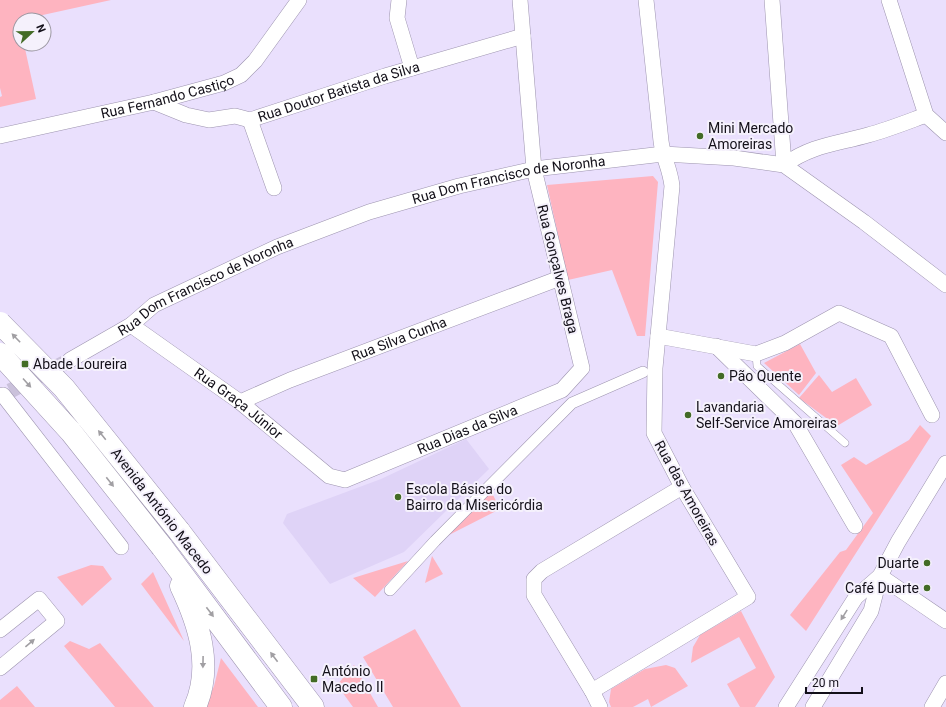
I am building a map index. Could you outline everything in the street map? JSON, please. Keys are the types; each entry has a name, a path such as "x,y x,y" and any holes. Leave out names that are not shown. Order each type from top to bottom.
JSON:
{"highway":[{"name":"Avenida António Macedo","path":"0,323 64,388 179,531 312,707"},
{"name":"Avenida António Macedo","path":"0,354 71,432 162,547 281,707"},
{"path":"162,547 189,605 204,655 200,696 194,707"}],"street":[{"name":"Rua Fernando Castiço","path":"0,136 154,102 224,83 241,76 255,61 299,0"},
{"path":"399,0 397,18 412,68"},
{"name":"Rua Gonçalves Braga","path":"520,0 534,169 582,368"},
{"name":"Rua das Amoreiras","path":"592,691 748,597 682,487 654,433 658,336 672,186 671,170 663,154 646,0"},
{"path":"772,0 784,165"},
{"path":"889,0 926,114 946,133"},
{"name":"Rua Doutor Batista da Silva","path":"154,102 186,116 209,120 235,116 250,120 412,68 523,36"},
{"path":"784,165 800,154 815,148 870,135 926,114"},
{"path":"250,120 274,188"},
{"name":"Rua Dom Francisco de Noronha","path":"70,360 131,324 154,305 288,243 369,212 459,186 534,169 663,154 734,158 784,165 864,222 946,285"},
{"name":"Rua Silva Cunha","path":"240,402 290,380 560,278"},
{"path":"658,336 756,354 785,343 839,313 891,336 932,415"},
{"name":"Rua Graça Júnior","path":"131,324 240,402 329,476 345,480"},
{"path":"716,346 795,423 855,526"},
{"name":"Rua Dias da Silva","path":"345,480 562,390 582,368"},
{"path":"390,590 440,536 572,403 643,372"},
{"path":"4,394 121,547"},
{"path":"813,707 871,611 880,576 898,542 946,463"},
{"path":"600,707 534,594 534,579 542,571 682,487"},
{"path":"880,576 946,621"},
{"path":"786,707 856,597 880,576"},
{"path":"0,630 39,599 56,621 0,668"},
{"path":"932,707 946,683"}],"lane":[{"path":"756,354 757,366 845,443"}],"shaded area":[{"path":"0,0 111,0 52,13 12,12 12,52 26,52 36,99 0,107 0,97 2,96 0,88"},
{"path":"653,176 658,182 645,336 637,336 612,270 568,280 547,185"},
{"path":"800,344 816,373 799,395 764,363"},
{"path":"819,375 832,392 856,378 872,405 837,426 799,398"},
{"path":"920,425 931,436 806,631 790,615 840,552 846,550 873,513 841,465 854,457 866,465 909,440"},
{"name":"Escola Básica do Bairro da Misericórdia","path":"466,439 489,469 404,552 330,584 283,523 287,514 381,479"},
{"path":"491,491 500,509 447,536"},
{"path":"432,556 443,574 425,583"},
{"path":"408,561 375,597 353,578"},
{"path":"91,565 103,566 112,579 82,606 57,577"},
{"path":"153,572 184,641 141,584"},
{"path":"741,611 775,677 755,707 740,707 727,684 756,668 739,637 691,663 693,647 700,635"},
{"path":"415,629 461,707 393,707 363,657"},
{"path":"70,641 89,649 100,643 154,707 115,707 64,646"},
{"path":"221,658 258,707 205,707 214,686"},
{"path":"354,665 378,707 353,707 337,685"},
{"path":"666,665 675,668 688,686 651,707 648,699 633,707 611,707 609,702 611,689 645,669"},
{"path":"17,686 35,707 0,707 0,700"}],"tunnel":[{"path":"10,391 70,360"}],"place":[{"name":"Mini Mercado Amoreiras","path":"700,136"},
{"name":"Abade Loureira","path":"25,364"},
{"name":"Pão Quente","path":"721,376"},
{"name":"Lavandaria Self-Service Amoreiras","path":"688,415"},
{"name":"Escola Básica do Bairro da Misericórdia","path":"398,497"},
{"name":"Duarte","path":"927,563"},
{"name":"Café Duarte","path":"927,588"},
{"name":"António Macedo II","path":"314,679"}]}
